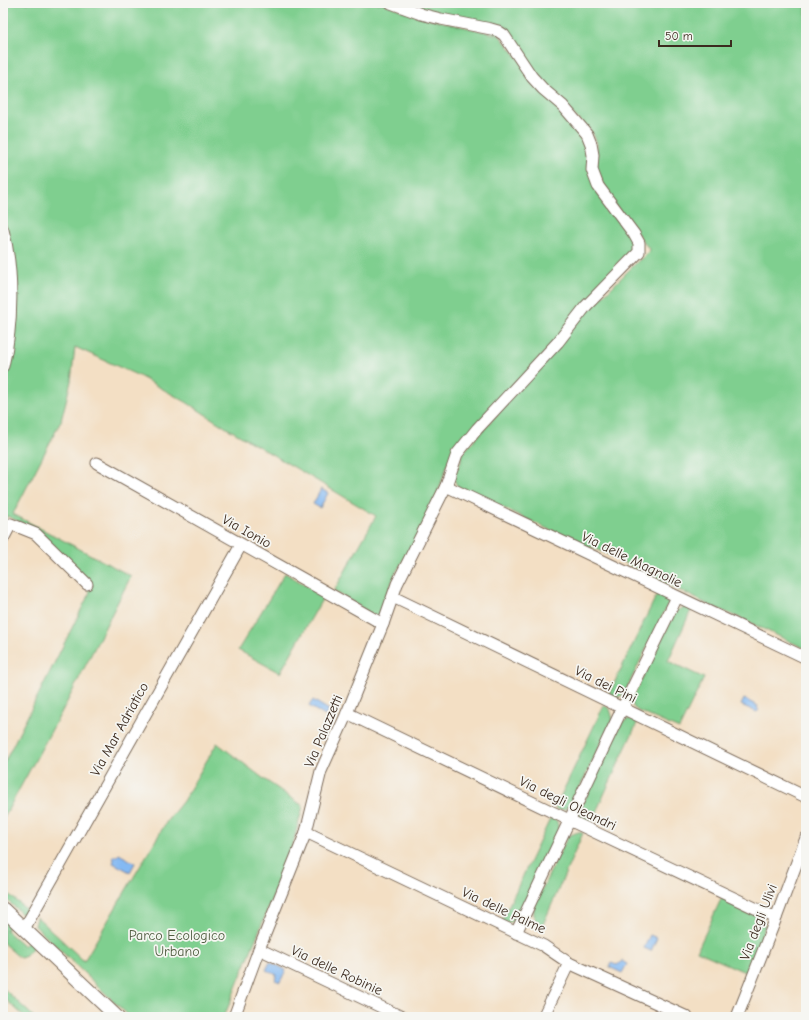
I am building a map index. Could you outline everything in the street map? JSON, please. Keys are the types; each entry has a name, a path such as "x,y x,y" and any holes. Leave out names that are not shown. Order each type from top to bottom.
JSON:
{"main road":[{"path":"3,909 117,1017"}],"street":[{"name":"Via Palazzetti","path":"234,1017 259,949 306,832 321,771 347,713 383,624 397,584 446,486 457,454 477,429 558,342 586,306 639,252 639,243 634,234 595,180 592,170 593,156 591,144 587,134 563,106 543,89 532,77 504,36 498,31 421,14 391,3"},
{"path":"3,230 8,260 11,298 8,341 3,366"},
{"name":"Via Ionio","path":"97,463 383,624"},
{"name":"Via delle Magnolie","path":"446,486 806,658"},
{"path":"3,539 11,524 36,534 87,584"},
{"name":"Via Mar Adriatico","path":"24,929 241,545"},
{"name":"Via dei Pini","path":"393,597 806,797"},
{"path":"516,933 622,709 677,597"},
{"name":"Via degli Oleandri","path":"347,713 776,918"},
{"name":"Via delle Palme","path":"306,832 544,946 569,962 687,1017"},
{"name":"Via degli Ulivi","path":"737,1017 806,838"},
{"name":"Via delle Robinie","path":"259,949 402,1017"},
{"path":"543,1017 569,962"}],"green space":[{"path":"3,3 383,3 414,15 499,35 584,135 588,144 589,165 631,234 634,246 633,252 448,463 437,495 408,554 396,572 378,618 334,591 376,516 225,427 186,402 139,376 75,347 71,381 61,421 13,514 131,576 67,702 3,819 3,765 90,592 88,590 92,585 39,531 7,516 3,523 3,379 11,345 9,240 3,213"},
{"path":"417,3 806,3 806,649 711,606 591,546 590,549 457,486 453,476 461,462 461,455 583,316 648,253 649,249 606,193 597,167 597,143 593,134 548,89 510,37 423,10"},
{"path":"3,251 6,300 3,339"},
{"path":"285,573 324,596 280,673 238,650"},
{"path":"658,592 665,596 668,604 624,694 616,698 612,698 608,696"},
{"path":"687,606 692,608 668,661 704,678 679,729 638,711 633,707 632,699 676,611"},
{"path":"604,705 610,709 613,719 572,803 566,809 558,810 555,808"},
{"path":"628,719 638,721 590,825 579,819 579,812 622,722"},
{"name":"Parco Ecologico Urbano","path":"217,743 264,779 303,806 290,855 224,1017 130,1017 35,926 37,917 84,961 167,821 183,801"},
{"path":"551,817 557,821 559,831 517,918 509,922 501,922"},
{"path":"578,832 583,833 541,929 534,917 535,903 568,836"},
{"path":"3,889 29,912 23,915 3,896"},
{"path":"722,897 758,916 765,925 747,973 697,951"},
{"path":"3,916 11,923 6,930 24,946 29,941 34,946 24,957 20,958 3,943"},
{"path":"3,988 34,1017 25,1017 3,997"}],"water":[{"path":"321,489 328,493 320,508 313,504"},
{"path":"744,699 758,706 757,708 759,710 757,712 741,705"},
{"path":"313,700 329,710 325,716 309,706"},
{"path":"119,854 135,863 130,872 113,863 113,856 117,856"},
{"path":"650,935 657,938 651,951 644,948"},
{"path":"622,961 627,964 622,973 609,967 611,963 617,965"},
{"path":"270,962 286,970 280,982 275,980 277,975 266,970"}]}
